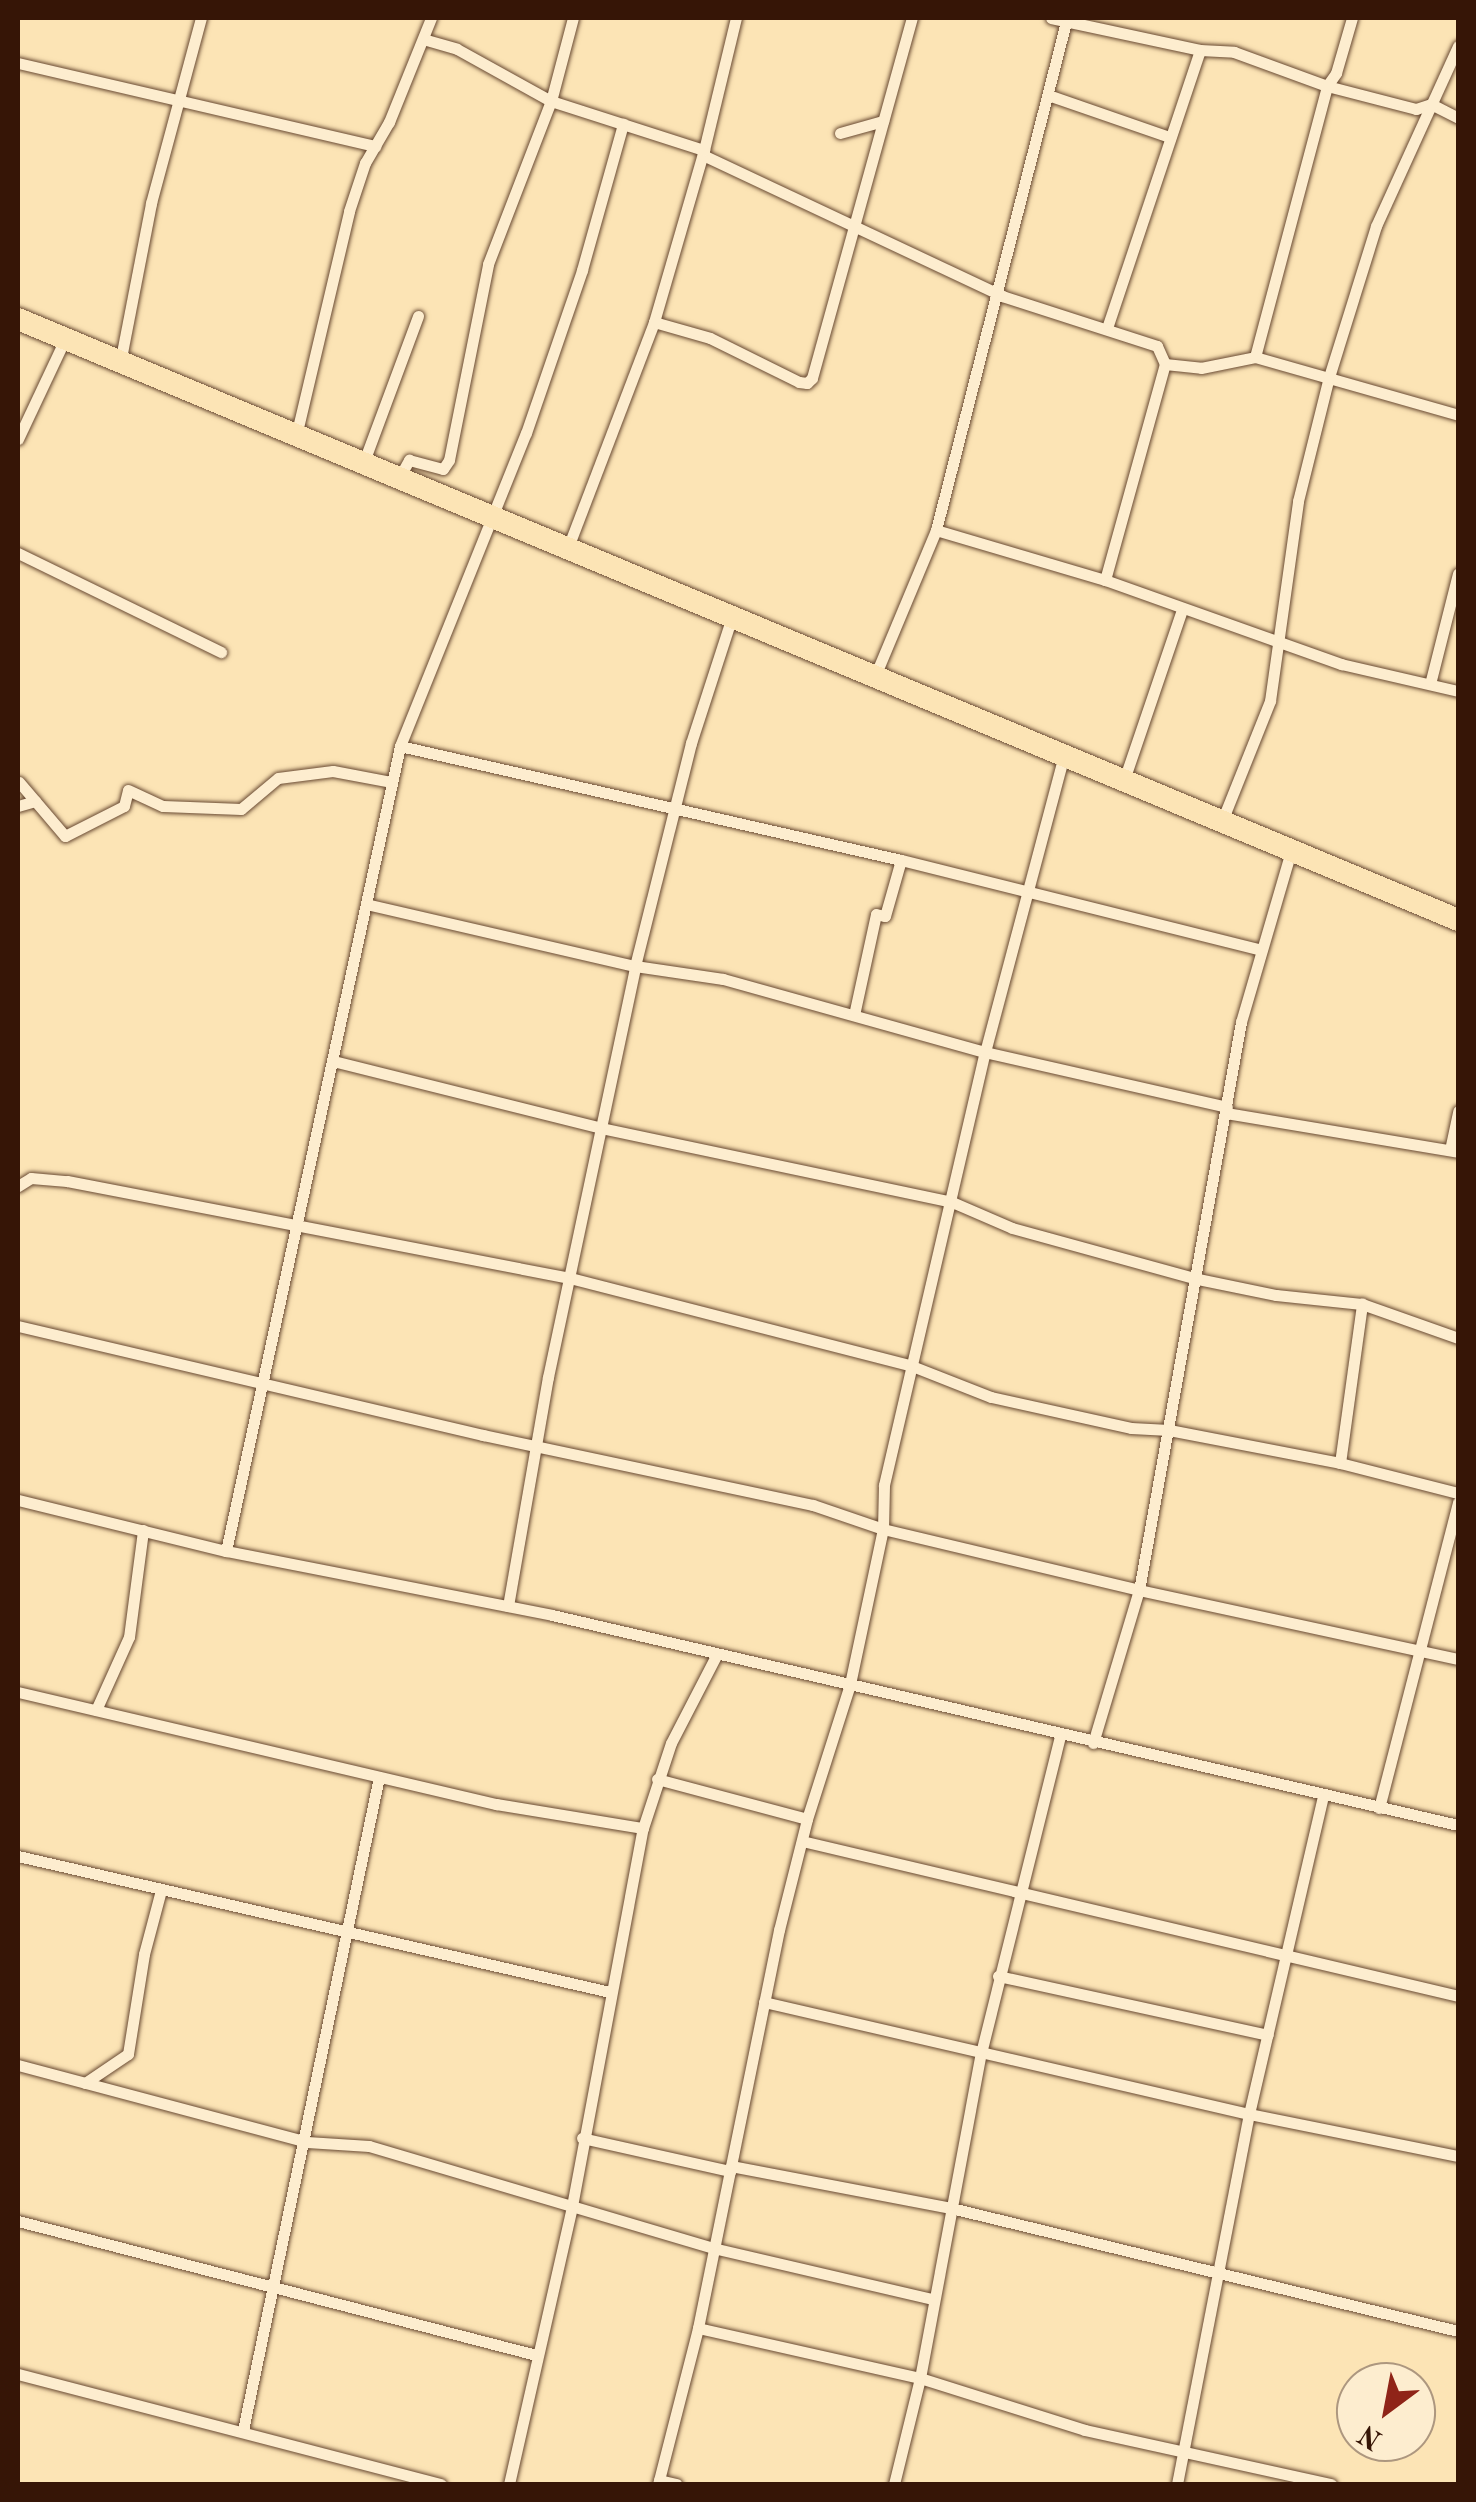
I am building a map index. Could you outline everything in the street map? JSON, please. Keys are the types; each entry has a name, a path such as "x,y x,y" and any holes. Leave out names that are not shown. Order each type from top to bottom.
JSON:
{"highway":[{"path":"18,319 1458,920"}],"street":[{"path":"120,362 151,203 201,18"},
{"path":"399,478 409,460 443,469 449,460 488,264 551,101 573,18"},
{"path":"567,550 654,322 703,152 736,18"},
{"path":"654,322 710,338 807,384 912,18"},
{"path":"1051,18 1200,50 1234,52 1328,86 1416,109 1431,104 1458,118"},
{"path":"1255,357 1328,86 1336,73 1352,18"},
{"path":"296,436 349,211 428,19"},
{"path":"875,676 936,530 1067,21"},
{"path":"423,39 457,49 551,101 703,152 996,293 1157,346 1164,364 1105,580"},
{"path":"1222,822 1270,701 1298,501 1376,226 1458,46"},
{"path":"1107,328 1200,50"},
{"path":"18,63 375,146"},
{"path":"1048,95 1169,137"},
{"path":"840,134 882,122"},
{"path":"226,1551 294,1222 333,1061 400,746 493,518 582,270 623,124"},
{"path":"363,464 418,316"},
{"path":"18,439 65,339"},
{"path":"1164,364 1201,368 1255,357 1458,415"},
{"path":"936,530 1105,580 1342,664 1458,691"},
{"path":"18,553 222,652"},
{"path":"1430,684 1458,573"},
{"path":"1124,780 1182,610"},
{"path":"508,1606 536,1447 635,966 673,809 732,617"},
{"path":"400,746 900,860 1261,950"},
{"path":"677,2484 658,2482 698,2328 764,2002 807,1819 850,1684 883,1530 884,1485 985,1052 1064,755"},
{"path":"19,782 65,836 124,806 128,790 163,806 241,810 278,778 332,770 392,782"},
{"path":"18,806 35,801"},
{"path":"1094,1743 1139,1590 1241,1022 1290,852"},
{"path":"854,1014 876,914 885,916 900,860"},
{"path":"366,904 635,966 723,979 985,1052 1226,1110 1454,1151 1458,1111"},
{"path":"333,1061 602,1128 952,1202 1012,1228 1193,1278 1276,1295 1362,1304 1458,1338"},
{"path":"18,1186 43,1177 294,1222 570,1278 912,1366 990,1396 1130,1428 1169,1430 1340,1462 1458,1493"},
{"path":"1340,1462 1362,1304"},
{"path":"18,1326 536,1447 813,1505 883,1530 1458,1659"},
{"path":"18,1500 226,1551 508,1606 1458,1825"},
{"path":"1379,1808 1416,1651 1458,1502"},
{"path":"96,1710 129,1637 140,1548 149,1532"},
{"path":"509,2484 572,2206 642,1828 657,1779 716,1656"},
{"path":"18,1692 496,1804 642,1828"},
{"path":"894,2484 920,2378 932,2299 998,1976 1060,1735"},
{"path":"244,2430 349,1934 378,1777"},
{"path":"657,1779 807,1819"},
{"path":"1177,2484 1249,2114 1323,1796"},
{"path":"802,1841 1018,1894 1288,1952 1458,1996"},
{"path":"18,1856 610,1992"},
{"path":"85,2083 128,2054 144,1954 161,1890"},
{"path":"998,1976 1268,2035"},
{"path":"764,2002 1249,2114 1458,2156"},
{"path":"18,2065 306,2142 369,2146 713,2248 932,2299"},
{"path":"582,2138 951,2208 1220,2276 1458,2330"},
{"path":"18,2221 536,2355"},
{"path":"698,2328 920,2378 1059,2423 1184,2454 1331,2484"},
{"path":"18,2374 441,2484"}]}
